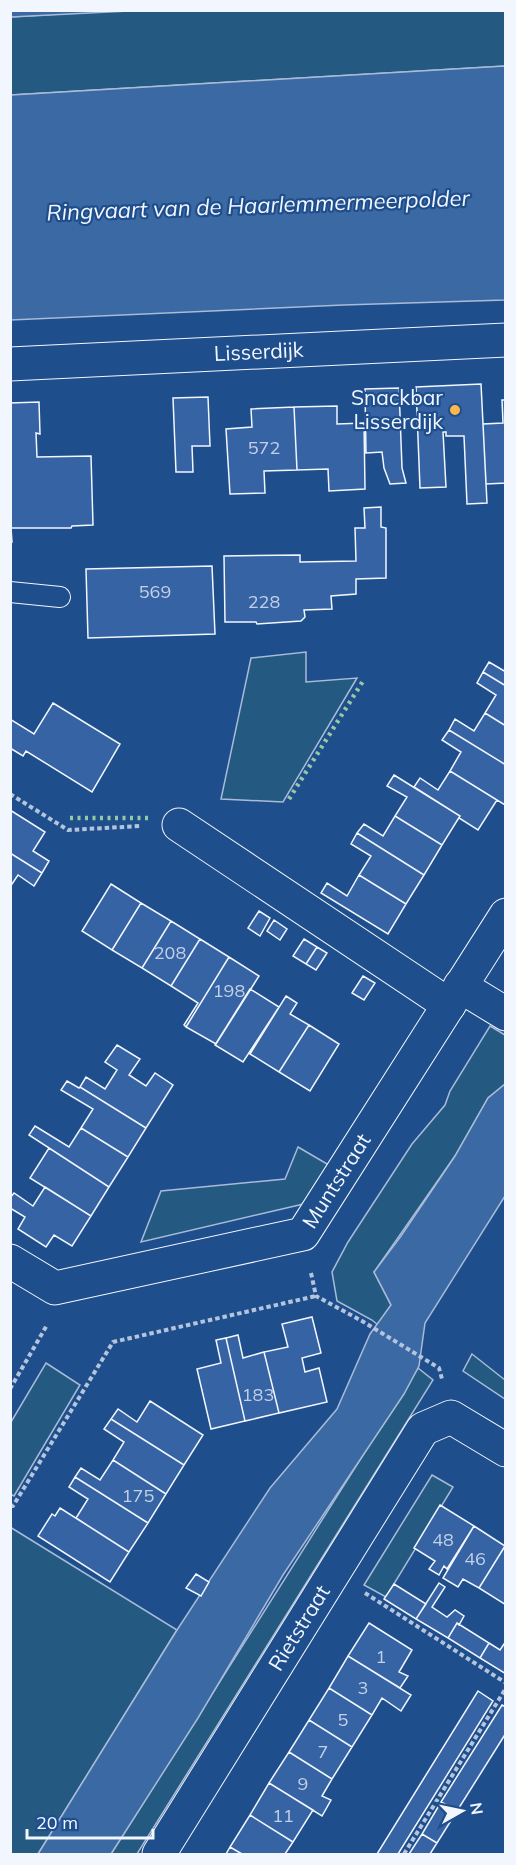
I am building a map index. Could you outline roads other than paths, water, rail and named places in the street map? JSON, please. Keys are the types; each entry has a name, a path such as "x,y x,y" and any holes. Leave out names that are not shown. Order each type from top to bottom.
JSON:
{"street":[{"name":"Lisserdijk","path":"10,363 506,340"},
{"path":"179,825 454,996 506,1014"},
{"name":"Muntstraat","path":"10,1261 55,1288 303,1234 506,915"},
{"name":"Rietstraat","path":"159,1854 423,1429 451,1417 506,1450"}],"lane":[{"path":"10,592 60,597"}],"water":[{"path":"11,10 128,10 128,11 11,17"},
{"name":"Ringvaart van de Haarlemmermeerpolder","path":"505,66 505,300 11,320 11,95"},
{"path":"505,1084 505,1196 425,1323 419,1366 404,1394 283,1575 198,1718 111,1854 38,1854 177,1630 270,1488 337,1409 370,1334 391,1305 374,1272 455,1156 488,1098"}],"place":[{"name":"Snackbar Lisserdijk","path":"455,410"}]}
